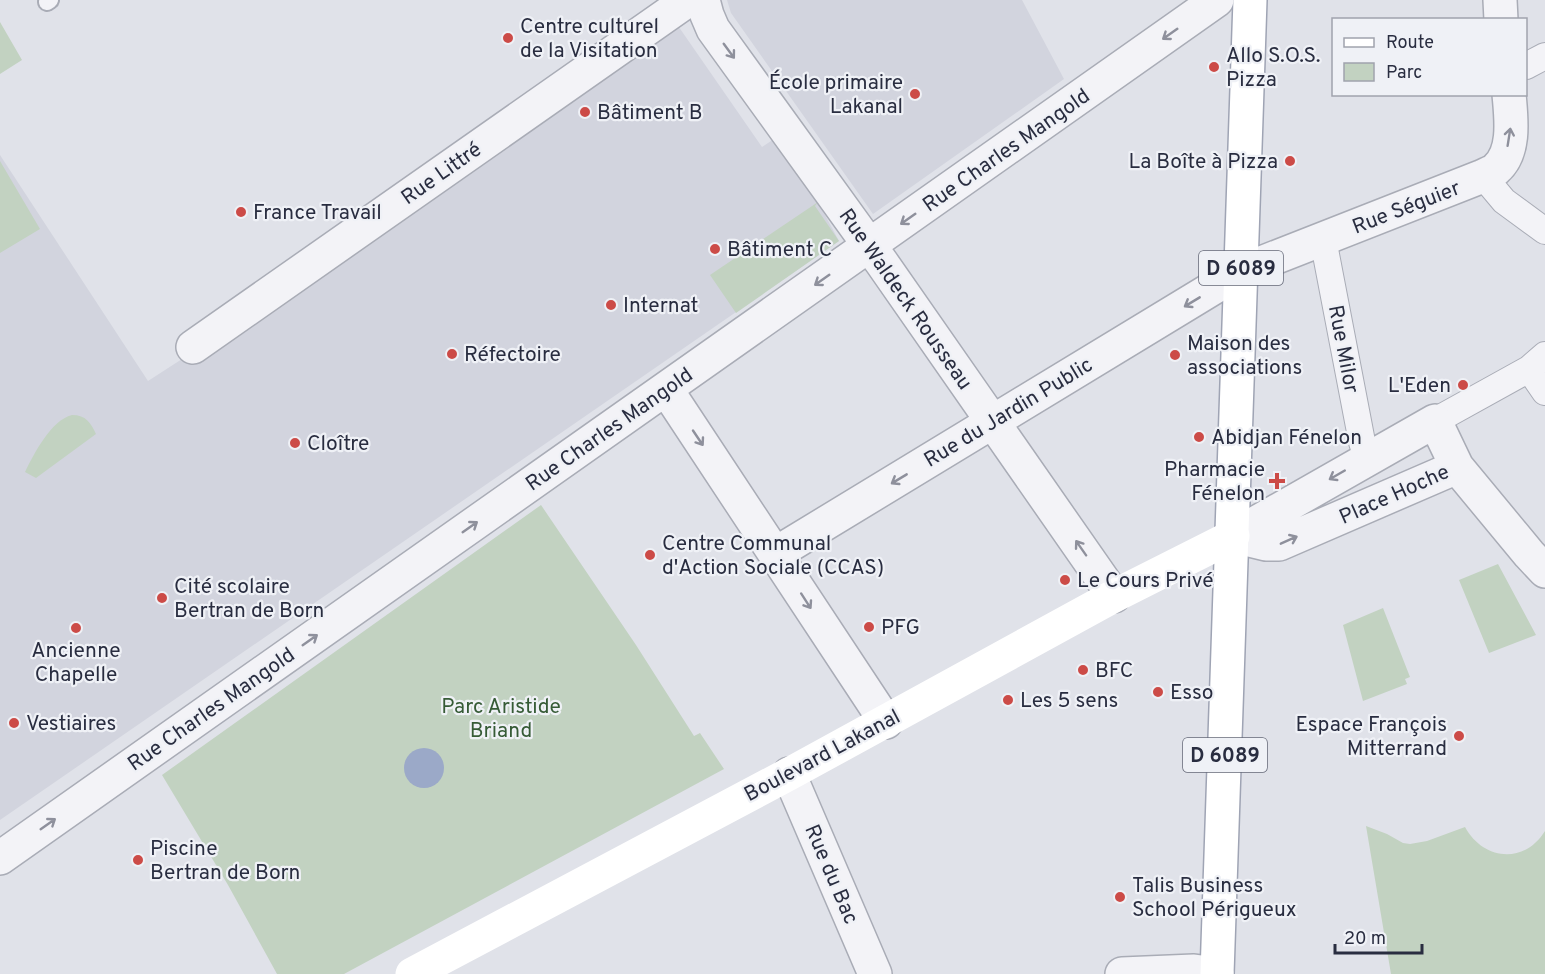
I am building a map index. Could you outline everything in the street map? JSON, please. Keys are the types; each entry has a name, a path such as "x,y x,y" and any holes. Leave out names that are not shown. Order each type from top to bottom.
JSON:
{"main road":[{"name":"D 6089","path":"1217,974 1250,0"},
{"name":"Boulevard Lakanal","path":"412,974 886,722 1114,596 1233,536"}],"street":[{"name":"Rue Littré","path":"193,347 688,0"},
{"name":"Rue Waldeck Rousseau","path":"703,0 706,15 713,29 870,246 1114,596"},
{"name":"Rue Charles Mangold","path":"0,858 1217,0"},
{"path":"1500,0 1501,18"},
{"path":"1527,65 1545,56"},
{"name":"Rue Séguier","path":"1241,271 1483,176 1497,168 1507,154 1511,124 1509,96"},
{"path":"1483,176 1504,201 1545,231"},
{"name":"Rue Milor","path":"1323,239 1367,458"},
{"name":"Rue du Jardin Public","path":"775,554 1241,271"},
{"path":"1435,421 1537,362 1545,392"},
{"path":"666,389 886,722"},
{"name":"Place Hoche","path":"1435,421 1457,467 1279,544 1266,544 1233,536 1435,421"},
{"path":"1457,467 1545,570"},
{"name":"Rue du Bac","path":"789,774 874,974"},
{"path":"1122,974 1194,971 1217,974"}],"shaded area":[{"name":"École primaire Lakanal","path":"727,0 1022,0 1064,79 873,214 731,13"},
{"name":"Cité scolaire Bertran de Born","path":"674,20 762,147 777,137 818,202 839,241 0,820 0,155 148,381 462,178"}],"green space":[{"path":"0,22 22,60 0,74"},
{"path":"0,161 40,229 0,253"},
{"path":"818,202 815,206 839,241 736,313 710,275"},
{"path":"72,415 81,416 87,420 96,434 36,478 25,472 50,430 64,418"},
{"name":"Parc Aristide Briand","path":"541,505 636,645 694,736 700,733 724,769 344,974 277,974 228,885 162,775"},
{"path":"1498,564 1536,635 1489,653 1459,580"},
{"path":"1383,608 1410,677 1405,679 1407,684 1363,701 1343,625"},
{"path":"1366,826 1410,844 1427,841 1465,827 1482,846 1493,852 1504,854 1526,849 1545,831 1545,974 1391,974"}],"water":[{"path":"424,748 432,749 438,754 443,760 443,776 438,782 432,787 424,788 416,787 410,782 405,776 404,768 405,760 410,754 416,749"}],"place":[{"name":"Centre culturel de la Visitation","path":"508,38"},
{"name":"Allo S.O.S. Pizza","path":"1214,67"},
{"name":"École primaire Lakanal","path":"915,94"},
{"name":"Bâtiment B","path":"585,112"},
{"name":"La Boîte à Pizza","path":"1290,161"},
{"name":"France Travail","path":"241,212"},
{"name":"Bâtiment C","path":"715,249"},
{"name":"Internat","path":"611,305"},
{"name":"Réfectoire","path":"452,354"},
{"name":"Maison des associations","path":"1175,355"},
{"name":"L'Eden","path":"1463,385"},
{"name":"Abidjan Fénelon","path":"1199,437"},
{"name":"Cloître","path":"295,443"},
{"name":"Pharmacie Fénelon","path":"1277,481"},
{"name":"Centre Communal d'Action Sociale (CCAS)","path":"650,555"},
{"name":"Le Cours Privé","path":"1065,580"},
{"name":"Cité scolaire Bertran de Born","path":"162,598"},
{"name":"PFG","path":"869,627"},
{"name":"Ancienne Chapelle","path":"76,628"},
{"name":"BFC","path":"1083,670"},
{"name":"Esso","path":"1158,692"},
{"name":"Les 5 sens","path":"1008,700"},
{"name":"Vestiaires","path":"14,723"},
{"name":"Espace François Mitterrand","path":"1459,736"},
{"name":"Piscine Bertran de Born","path":"138,860"},
{"name":"Talis Business School Périgueux","path":"1120,897"}]}
